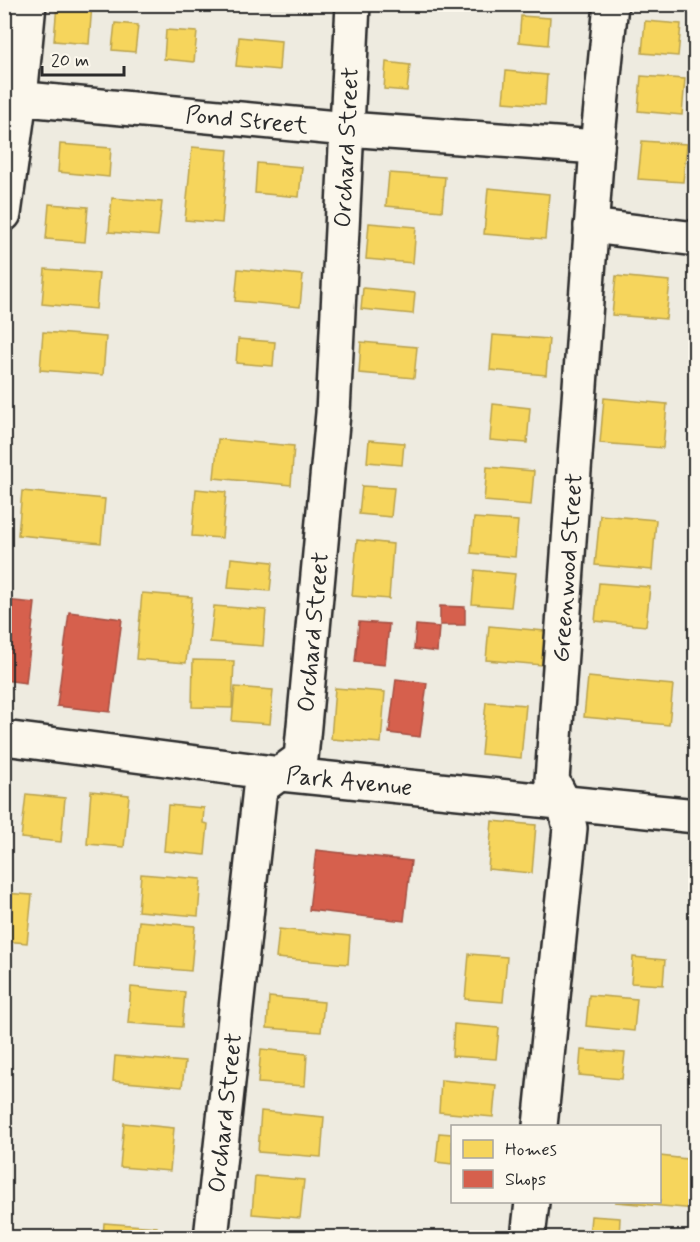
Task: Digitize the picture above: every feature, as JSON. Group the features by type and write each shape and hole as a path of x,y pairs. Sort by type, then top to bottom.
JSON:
{"street":[{"path":"4,214 12,97 29,4"},
{"name":"Orchard Street","path":"211,1238 261,788 301,758 333,413 353,4"},
{"name":"Greenwood Street","path":"540,1125 570,828 564,803 552,780 597,147 611,4"},
{"name":"Pond Street","path":"12,97 347,129 597,147"},
{"path":"591,226 696,239"},
{"name":"Park Avenue","path":"4,738 281,774 696,816"},
{"path":"528,1238 532,1203"}],"building: Homes":[{"path":"57,4 92,4 89,44 54,41"},
{"path":"521,16 550,18 548,45 519,42"},
{"path":"645,21 681,24 678,56 642,53"},
{"path":"115,23 138,25 135,52 112,50"},
{"path":"166,30 197,32 194,62 164,59"},
{"path":"239,37 281,41 279,70 236,66"},
{"path":"386,62 410,65 407,91 384,89"},
{"path":"506,71 547,75 545,105 503,102"},
{"path":"641,76 685,79 682,115 638,111"},
{"path":"642,141 687,144 683,182 638,179"},
{"path":"60,144 111,148 109,177 58,172"},
{"path":"192,147 228,150 222,223 185,220"},
{"path":"257,163 302,167 299,197 255,193"},
{"path":"389,173 445,177 442,211 386,206"},
{"path":"488,188 549,194 545,239 484,234"},
{"path":"112,198 162,202 158,236 109,232"},
{"path":"49,204 88,207 85,242 46,239"},
{"path":"369,223 416,227 413,263 366,259"},
{"path":"45,269 99,273 96,309 42,304"},
{"path":"238,269 303,275 300,307 235,301"},
{"path":"616,276 670,281 666,319 612,315"},
{"path":"363,288 415,293 413,314 361,309"},
{"path":"43,332 106,337 103,375 40,370"},
{"path":"493,335 549,339 546,375 490,370"},
{"path":"238,339 275,342 273,366 236,363"},
{"path":"361,342 417,347 414,378 359,373"},
{"path":"604,398 667,404 663,448 600,443"},
{"path":"493,404 530,408 527,443 490,440"},
{"path":"218,439 294,446 291,485 214,478"},
{"path":"369,440 404,443 402,465 367,462"},
{"path":"487,467 534,471 531,505 484,501"},
{"path":"362,486 394,488 391,517 359,514"},
{"path":"196,489 226,492 222,538 192,536"},
{"path":"22,491 105,499 101,543 18,535"},
{"path":"600,515 656,520 652,570 595,565"},
{"path":"474,518 518,521 515,557 471,553"},
{"path":"357,540 393,544 389,599 352,596"},
{"path":"231,558 273,562 270,591 228,588"},
{"path":"475,570 515,574 511,607 472,604"},
{"path":"599,583 650,587 646,626 595,621"},
{"path":"142,593 192,597 186,663 136,659"},
{"path":"214,606 266,610 263,646 210,642"},
{"path":"489,626 545,631 542,665 486,660"},
{"path":"193,660 234,661 232,708 192,707"},
{"path":"588,677 673,685 669,725 584,717"},
{"path":"235,687 273,690 270,724 232,721"},
{"path":"335,688 385,692 381,743 331,739"},
{"path":"486,702 526,705 521,758 481,754"},
{"path":"4,774 11,774 4,849"},
{"path":"91,791 129,795 124,847 87,844"},
{"path":"26,794 65,798 61,842 21,838"},
{"path":"168,805 204,808 203,823 208,824 205,855 164,851"},
{"path":"492,821 536,825 532,873 488,869"},
{"path":"141,874 201,879 198,916 138,911"},
{"path":"4,893 32,895 27,943 4,941"},
{"path":"139,921 195,926 191,971 135,966"},
{"path":"279,929 350,936 348,964 276,958"},
{"path":"469,954 507,957 503,1002 465,999"},
{"path":"633,957 665,960 663,985 631,983"},
{"path":"4,978 9,978 6,1012 4,1011"},
{"path":"131,987 185,992 182,1027 128,1023"},
{"path":"589,995 637,999 634,1031 586,1026"},
{"path":"269,997 324,1002 321,1032 267,1028"},
{"path":"454,1024 499,1028 496,1059 452,1056"},
{"path":"261,1049 307,1054 305,1086 258,1083"},
{"path":"581,1050 625,1053 622,1079 579,1075"},
{"path":"115,1056 185,1062 182,1087 113,1081"},
{"path":"441,1080 496,1085 493,1117 439,1112"},
{"path":"261,1111 324,1117 321,1157 258,1152"},
{"path":"124,1123 174,1128 170,1171 120,1167"},
{"path":"439,1133 451,1134 451,1164 436,1162"},
{"path":"661,1156 696,1160 696,1209 627,1203 661,1203"},
{"path":"255,1176 304,1180 300,1218 252,1214"},
{"path":"591,1216 620,1218 619,1238 589,1238"},
{"path":"104,1223 157,1227 157,1238 103,1238"}],"building: Shops":[{"path":"4,600 35,603 26,683 4,680"},
{"path":"440,606 465,607 465,625 440,625"},
{"path":"69,612 122,619 110,712 57,706"},
{"path":"359,622 389,624 385,665 355,662"},
{"path":"416,625 439,627 437,652 414,649"},
{"path":"396,679 427,683 420,737 389,733"},
{"path":"316,850 411,861 404,921 309,910"}]}
